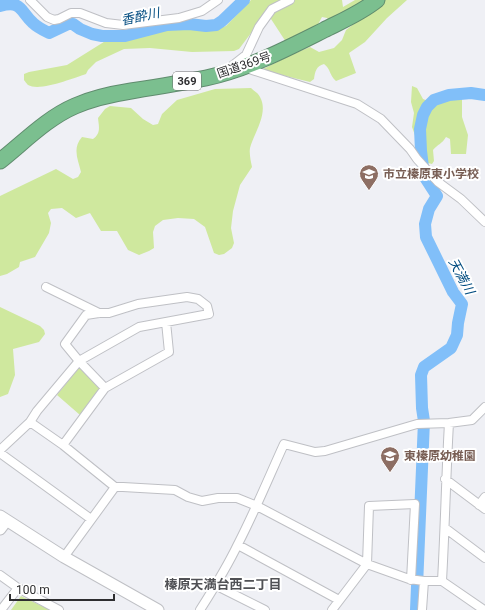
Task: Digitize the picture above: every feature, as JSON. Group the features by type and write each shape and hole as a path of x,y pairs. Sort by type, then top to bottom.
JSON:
{"highway":[{"name":"国道369号","path":"0,161 53,117 76,105 106,95 205,78 243,67 278,53 309,38 357,14 377,0"}],"street":[{"path":"30,0 47,17 54,20 71,13 80,13 106,23 123,25 179,18 202,11 218,0"},
{"path":"222,74 246,55 259,27 272,9 290,0"},
{"path":"243,67 358,104 381,119 410,149 438,182 461,199 485,222"},
{"path":"46,287 99,313"},
{"path":"0,450 30,422 37,411 79,360 139,327 209,314 207,306 198,299 187,297 138,304 109,313 86,315 65,344 79,360 105,388"},
{"path":"63,445 105,388 169,352 166,322"},
{"path":"200,610 238,545 284,444 315,452 325,451 417,424 448,423 472,420 485,407"},
{"path":"30,422 63,445 115,487 175,490 188,497 202,501 218,498 237,498 257,506 367,564 411,580 442,581 484,610"},
{"path":"442,581 448,423"},
{"path":"0,453 91,519"},
{"path":"445,479 482,507 485,497"},
{"path":"64,557 115,487"},
{"path":"332,610 367,564 369,506 415,504 411,580"},
{"path":"2,522 158,610"},
{"path":"445,528 485,558"},
{"path":"238,545 339,600"},
{"path":"0,576 18,588 59,610"},
{"path":"422,610 424,581"},
{"path":"216,585 265,610"},
{"path":"1,610 18,588"}],"green space":[{"path":"251,0 342,0 343,7 355,0 368,0 331,22 327,18 322,17 315,30 286,42 271,19 264,16 239,49 234,51 192,52 150,48 124,49 96,62 86,74 65,81 48,86 33,87 28,85 24,80 24,74 67,65 107,40 170,29 220,28 226,26"},
{"path":"385,0 407,0 387,18 365,42 349,53 356,73 336,81 324,64 318,68 315,72 314,79 310,82 261,70 310,47 319,52 334,48 342,40 346,30"},
{"path":"412,86 417,88 423,99 428,101 462,98 462,117 468,135 466,154 451,154 450,139 446,137 433,150 434,161 432,164 428,163 425,157 425,141 416,138 412,127 414,113 411,102"},
{"path":"251,88 260,97 263,110 260,123 250,148 252,167 240,185 233,211 231,228 234,243 232,248 224,254 219,255 214,253 205,227 194,219 178,218 163,220 155,226 153,232 154,248 139,255 128,250 117,231 101,231 90,213 76,218 62,208 51,209 48,213 51,223 49,233 35,257 20,262 19,267 0,276 0,196 56,169 73,179 78,177 81,172 77,159 77,145 82,137 93,139 96,137 99,130 98,118 105,109 110,106 131,108 143,119 153,125 158,124 162,114 177,100 215,89"},
{"path":"0,307 40,326 44,330 45,334 39,342 13,349 15,375 8,394 0,397"},
{"path":"80,366 100,388 80,415 57,395"},
{"path":"21,596 50,610 11,610"}],"waterway":[{"name":"香酔川","path":"0,6 13,4 17,6 29,19 49,33 68,24 73,24 92,34 102,36 125,36 167,25 216,25 244,0"},
{"name":"天満川","path":"416,610 424,421 421,375 424,367 451,348 457,335 462,304 453,292 426,237 425,224 429,209 437,196 426,179 421,151 420,129 423,115 427,107 434,100 449,95 471,93 485,95"}],"place":[{"name":"市立榛原東小学校","path":"369,191"},
{"name":"東榛原幼稚園","path":"390,473"}],"district":[{"name":"榛原天満台西二丁目","path":"223,584"}]}
